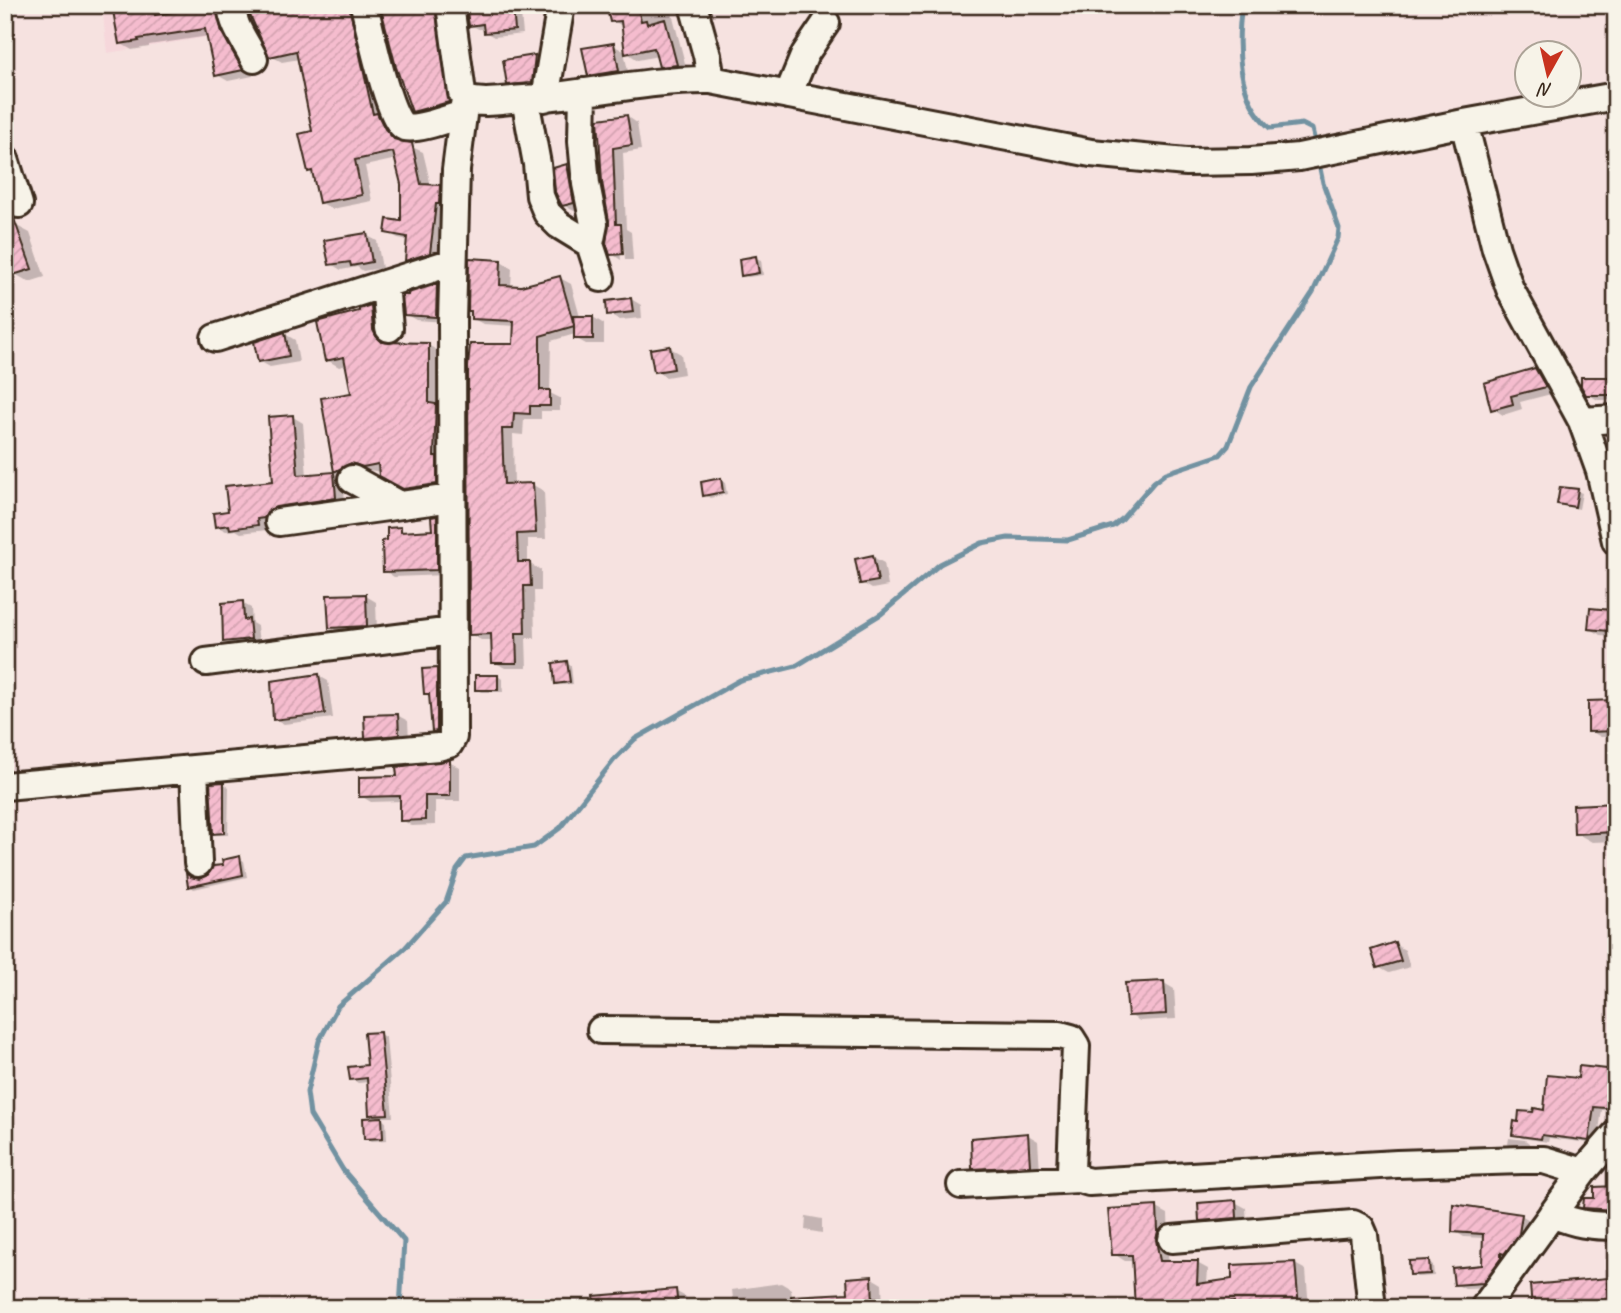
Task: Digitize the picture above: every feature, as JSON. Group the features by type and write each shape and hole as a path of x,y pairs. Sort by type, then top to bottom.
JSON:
{"street":[{"path":"231,5 237,31 254,59"},
{"path":"364,5 388,100 400,124 405,127 416,127 477,102 535,98 673,81 711,80 1091,153 1186,163 1299,157 1464,123 1616,96"},
{"path":"5,786 438,747 449,744 453,737 453,262 456,170 464,106 450,5"},
{"path":"561,5 535,98 540,197 547,213 559,225 590,244"},
{"path":"693,5 711,80"},
{"path":"788,95 805,54 826,23"},
{"path":"583,92 582,141 586,184 594,224 590,244 601,278"},
{"path":"1464,123 1496,249 1510,289 1582,421 1600,471 1616,541"},
{"path":"5,159 19,204"},
{"path":"215,338 453,262"},
{"path":"385,284 390,328"},
{"path":"1582,421 1616,419"},
{"path":"352,479 399,505"},
{"path":"279,523 452,498"},
{"path":"206,662 453,631"},
{"path":"194,769 198,863"},
{"path":"601,1030 1060,1035 1071,1038 1076,1046 1071,1170 1079,1179"},
{"path":"1484,1308 1583,1171 1616,1134"},
{"path":"961,1185 1079,1179 1089,1182 1396,1164 1522,1160 1544,1160 1583,1171"},
{"path":"1552,1214 1574,1224 1616,1226"},
{"path":"1172,1239 1353,1224 1361,1228 1364,1235 1372,1308"}],"shaded area":[{"path":"102,5 204,5 208,37 107,53"}],"building":[{"path":"112,5 153,5 155,15 216,5 222,33 243,70 215,76 205,29 119,44"},
{"path":"298,5 349,5 373,114 377,113 394,139 412,143 421,184 440,185 430,253 405,261 407,237 385,233 387,219 401,221 401,184 393,152 355,160 362,195 319,203 312,171 308,172 299,134 312,131 296,51 269,57 249,13"},
{"path":"380,5 435,5 449,102 412,112 396,67"},
{"path":"466,5 500,5 501,9 513,8 515,30 484,33 483,24 469,26"},
{"path":"606,5 637,5 641,21 646,20 647,24 665,19 677,65 659,67 654,48 625,54 621,21 610,22"},
{"path":"614,43 619,71 588,76 582,48"},
{"path":"535,55 532,83 507,85 503,60"},
{"path":"627,115 632,145 613,148 616,224 621,224 623,254 610,255 606,243 609,221 602,182 598,119"},
{"path":"567,164 574,203 562,206 555,192 553,168"},
{"path":"5,211 14,219 32,269 13,275 5,252"},
{"path":"367,233 372,262 351,266 350,262 329,265 324,240"},
{"path":"756,256 759,273 741,276 739,259"},
{"path":"469,258 501,260 500,285 521,286 560,276 574,325 573,316 593,316 593,339 574,339 574,326 540,336 540,390 550,390 550,406 530,406 530,414 514,413 513,429 502,429 504,484 533,483 536,533 517,534 518,562 530,562 531,586 524,586 525,633 516,633 517,663 492,663 491,634 469,635 470,344 513,344 514,321 471,319 471,311 468,311"},
{"path":"437,284 436,317 404,315 402,295"},
{"path":"631,298 633,312 607,315 606,301"},
{"path":"371,305 373,330 382,342 429,343 429,403 436,404 434,456 437,456 437,484 403,489 379,476 378,464 363,467 351,463 334,472 321,398 351,393 344,357 325,361 317,322 359,311"},
{"path":"285,332 289,356 258,362 254,342"},
{"path":"670,346 674,369 654,372 650,349"},
{"path":"1535,368 1546,387 1511,396 1513,404 1491,410 1484,383"},
{"path":"1581,377 1616,377 1616,395 1586,395 1581,386"},
{"path":"293,415 298,475 334,472 336,498 276,507 269,510 264,518 257,519 258,525 230,529 229,525 215,527 213,513 228,511 225,486 273,481 268,417"},
{"path":"721,478 723,492 703,496 701,482"},
{"path":"1560,487 1578,489 1575,507 1557,504"},
{"path":"437,516 437,570 383,572 382,541 387,540 387,528 401,527 401,532 432,530 431,517"},
{"path":"873,555 878,581 860,584 855,559"},
{"path":"366,594 367,626 329,628 327,595"},
{"path":"243,601 244,620 249,619 251,639 223,642 222,603"},
{"path":"1590,608 1611,610 1609,631 1588,629"},
{"path":"567,661 570,682 555,684 553,663"},
{"path":"437,668 437,731 432,732 429,694 424,694 422,669"},
{"path":"319,674 325,714 273,720 271,681"},
{"path":"475,675 498,675 498,690 475,690"},
{"path":"1616,700 1616,731 1588,732 1588,701"},
{"path":"398,714 399,735 365,738 364,715"},
{"path":"450,760 450,796 425,796 425,820 400,821 400,796 359,797 359,777 397,776 396,767"},
{"path":"224,782 224,833 213,834 210,783"},
{"path":"1616,803 1616,832 1574,834 1573,805"},
{"path":"240,856 243,875 188,887 186,873 199,879 207,876 213,866 223,865 222,860"},
{"path":"1395,942 1401,961 1377,968 1371,950"},
{"path":"1164,981 1166,1014 1128,1016 1125,983"},
{"path":"380,1032 388,1114 369,1115 367,1078 350,1080 348,1067 367,1065 364,1033"},
{"path":"1579,1066 1616,1070 1616,1109 1594,1107 1589,1141 1542,1135 1541,1139 1512,1135 1514,1121 1518,1122 1519,1111 1533,1112 1534,1108 1544,1110 1547,1075 1578,1078"},
{"path":"382,1117 383,1138 364,1139 363,1118"},
{"path":"1028,1133 1030,1166 972,1169 971,1138"},
{"path":"1616,1186 1616,1210 1583,1208 1584,1198 1594,1198 1594,1187"},
{"path":"1236,1200 1237,1218 1199,1221 1198,1203"},
{"path":"1453,1204 1522,1214 1519,1234 1504,1254 1501,1253 1501,1258 1483,1283 1454,1285 1452,1268 1482,1265 1483,1234 1452,1232"},
{"path":"1157,1206 1156,1240 1160,1261 1198,1261 1197,1284 1232,1279 1232,1265 1295,1262 1299,1308 1234,1308 1234,1302 1201,1308 1135,1308 1132,1255 1112,1255 1108,1209"},
{"path":"1429,1260 1430,1274 1410,1275 1409,1261"},
{"path":"872,1276 873,1308 791,1308 791,1296 848,1293 847,1278"},
{"path":"1608,1278 1610,1306 1596,1307 1596,1303 1532,1308 1530,1285"},
{"path":"676,1289 678,1308 595,1308 594,1296"}],"waterway":[{"path":"1242,5 1239,37 1241,71 1251,102 1270,128 1302,124 1312,129 1316,146"},
{"path":"400,1308 404,1241 343,1170 310,1115 307,1092 319,1041 338,1006 405,948 446,902 457,870 466,858 534,847 560,828 614,760 635,739 740,680 796,666 881,614 940,564 982,543 1008,538 1068,540 1113,526 1154,482 1166,473 1220,455 1228,446 1251,387 1313,292 1338,238 1339,228 1323,183 1318,159"}]}
